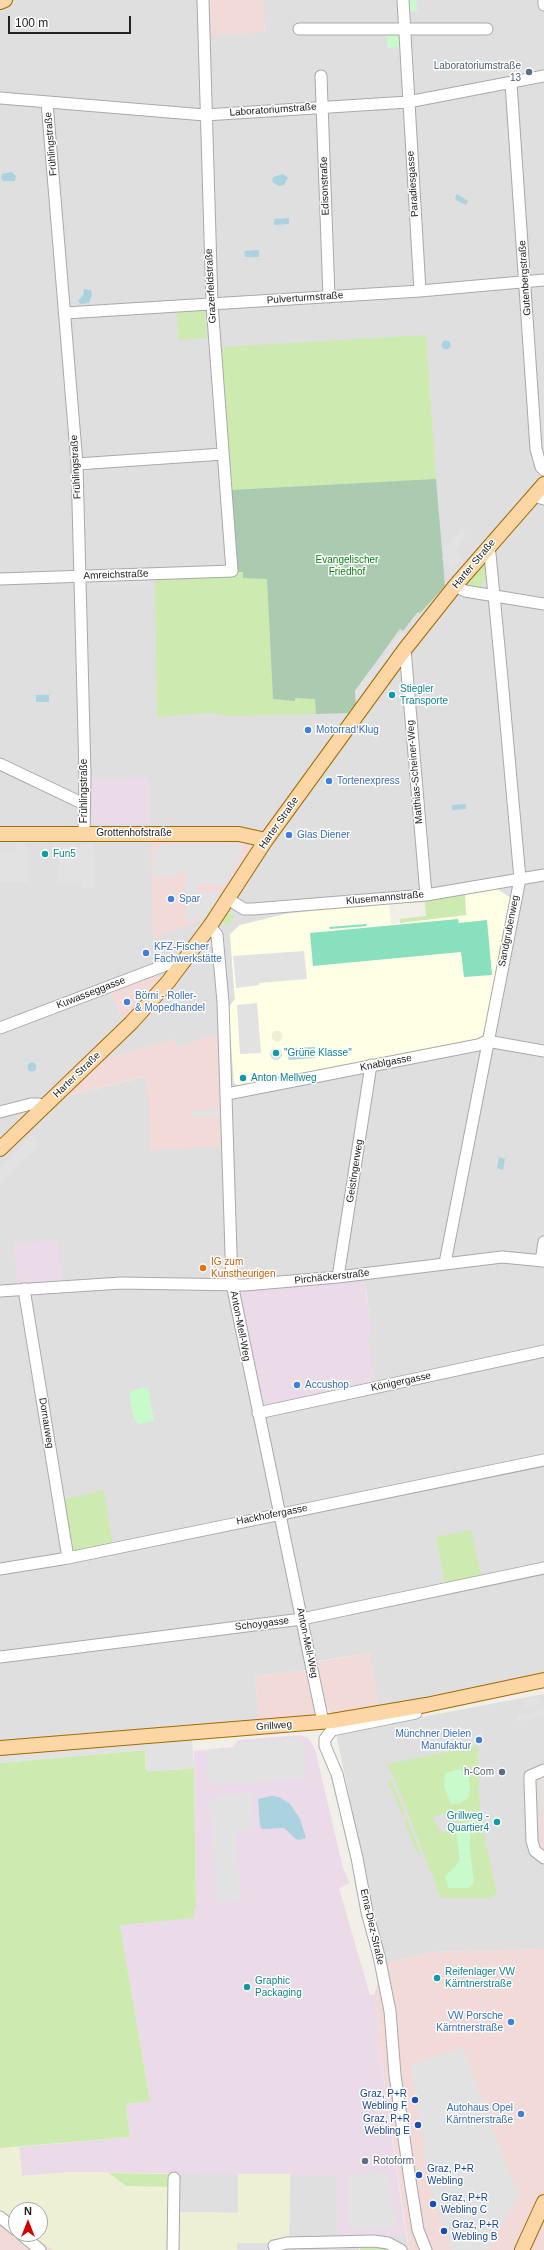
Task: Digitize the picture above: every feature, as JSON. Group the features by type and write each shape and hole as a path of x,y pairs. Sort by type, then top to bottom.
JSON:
{"main road":[{"path":"0,2 5,0"},
{"name":"Harter Straße","path":"0,1149 131,1023 183,962 210,926 266,840 405,649 487,548 539,498 544,484"},
{"name":"Grottenhofstraße","path":"0,834 239,834 266,840"},
{"name":"Grillweg","path":"0,1748 323,1722 379,1714 544,1680"},
{"path":"522,2250 544,2202"}],"street":[{"name":"Grazerfeldstraße","path":"202,0 212,304 232,571"},
{"name":"Paradiesgasse","path":"403,0 420,291"},
{"path":"299,29 487,28"},
{"name":"Edisonstraße","path":"321,76 329,297"},
{"name":"Laboratoriumstraße","path":"0,98 205,115 322,106 408,102 544,76"},
{"name":"Gutenbergstraße","path":"511,83 536,448 540,467 544,470"},
{"name":"Frühlingstraße","path":"48,102 77,464 84,834"},
{"name":"Pulverturmstraße","path":"65,313 420,291 544,280"},
{"path":"77,464 223,454"},
{"name":"Sandgrubenweg","path":"445,1263 487,1041 520,879 490,554 487,548"},
{"name":"Amreichstraße","path":"0,579 232,571"},
{"path":"455,586 465,591 544,604"},
{"name":"Matthias-Scheiner-Weg","path":"405,649 426,894"},
{"path":"0,764 84,804"},
{"name":"Klusemannstraße","path":"228,899 244,909 248,909 426,894 544,875"},
{"name":"Anton-Mell-Weg","path":"210,926 217,935 227,1094 232,1284 323,1722"},
{"name":"Kuwasseggasse","path":"0,1028 171,963 183,962"},
{"name":"Knablgasse","path":"227,1094 478,1045 487,1041 544,1051"},
{"name":"Geistingerweg","path":"338,1276 371,1066"},
{"path":"0,1112 31,1104 39,1104 43,1107"},
{"path":"542,1261 544,1242"},
{"name":"Pirchäckerstraße","path":"0,1291 121,1283 245,1285 502,1257 542,1261"},
{"name":"Dornauweg","path":"24,1289 68,1558"},
{"name":"Königergasse","path":"258,1413 544,1351"},
{"name":"Hackhofergasse","path":"0,1569 68,1558 544,1460"},
{"name":"Schoygasse","path":"0,1657 302,1619 544,1568"},
{"name":"Erna-Diez-Straße","path":"426,2250 418,2230 395,2075 390,2011 337,1774 325,1746 326,1739 332,1730 415,1714 438,1702"},
{"path":"544,1770 530,1776 532,1840 535,1851 544,1858"},
{"path":"173,2250 174,2178"},
{"name":"Erna-Diez-Straße","path":"417,2216 423,2223 434,2250"},
{"path":"0,2217 8,2224"},
{"path":"274,2246 287,2243 374,2241 388,2243 401,2250"},
{"path":"30,2242 40,2250"}],"shaded area":[{"path":"0,0 208,0 265,32 262,0 544,0 544,1673 378,1707 370,1653 306,1663 308,1670 255,1676 259,1720 0,1742","holes":["441,552 445,586 421,611 417,613 403,631 400,629 355,691","178,840 216,841 153,933","497,889 369,1061 228,1008 235,999 230,934 285,914","174,1039 177,1047 151,1150 147,1076 64,1097","365,1279 371,1334 368,1335"]},
{"path":"208,0 262,0 265,32 209,35"},
{"name":"Laboratoriumstraße 13","path":"543,68 544,74 515,78 514,69"},
{"path":"461,530 467,536 456,550 463,558 452,569 442,559 446,554 443,549"},
{"path":"150,577 150,585 86,585 87,579"},
{"path":"410,632 379,672 375,669 398,635"},
{"path":"370,670 374,679 356,704 355,691"},
{"path":"149,778 150,824 93,824 91,779"},
{"path":"151,838 239,841 249,845 251,853 209,917 153,939"},
{"path":"16,842 27,843 29,882 0,882 0,851 16,851"},
{"path":"79,844 94,844 95,888 81,888 81,881 58,881 59,845 79,846"},
{"path":"160,844 241,844 241,858 239,858 239,864 233,865 233,878 227,878 227,885 197,885 197,891 220,892 220,897 208,916 186,921 186,872 177,872 177,876 154,876 154,850 160,850"},
{"path":"497,889 511,898 484,1034 477,1041 240,1087 234,1083 228,1008 235,999 230,934 240,925 285,914 389,903 391,924 466,915 465,894"},
{"path":"304,951 307,979 259,983 259,985 236,988 233,956"},
{"name":"Börni - Roller- & Mopedhandel","path":"152,973 162,979 125,1018 118,1012 109,989"},
{"path":"257,1003 261,1053 240,1054 237,1005"},
{"path":"277,1030 281,1032 283,1036 281,1040 277,1042 273,1040 271,1036 273,1032"},
{"path":"218,1034 224,1147 151,1150 146,1076 63,1097 102,1060 174,1039 177,1047"},
{"name":"\"Grüne Klasse\"","path":"274,1048 278,1048 282,1054 278,1060 274,1060 270,1056 270,1052"},
{"path":"221,1109 221,1116 192,1117 192,1110"},
{"path":"32,1135 40,1146 22,1161 0,1186 0,1168"},
{"path":"59,1240 62,1280 17,1284 14,1243"},
{"path":"362,1278 364,1279 372,1335 368,1336 375,1383 266,1406 261,1404 240,1293"},
{"path":"370,1653 378,1707 332,1714 326,1708 317,1662"},
{"path":"308,1670 316,1710 315,1714 312,1716 259,1720 255,1676"},
{"path":"544,1694 544,1949 433,1952 384,1964 336,1733"},
{"path":"539,1697 541,1703 524,1707 523,1701"},
{"path":"543,1710 544,1716 518,1722 517,1716"},
{"name":"Graphic Packaging","path":"300,1735 308,1738 315,1749 343,1868 350,1883 339,1888 370,1995 374,1995 380,2031 377,2032 406,2235 338,2238 337,2176 73,2172 22,2176 19,2147 130,2137 126,2104 150,2101 120,1925 196,1908 194,1751 233,1747 238,1740"},
{"path":"192,1738 194,1768 147,1772 145,1750 0,1763 0,1755"},
{"path":"299,1738 304,1744 307,1778 214,1785 213,1783 209,1783 206,1751 234,1749 237,1743"},
{"path":"544,1767 544,1858 541,1855 538,1769"},
{"path":"540,1776 544,1776 544,1818 542,1818"},
{"path":"252,1793 254,1829 235,1831 241,1901 218,1903 209,1800 215,1800 215,1798 221,1796"},
{"path":"544,1949 544,2250 409,2250 377,2032 380,2031 374,1995 384,1964 433,1952"},
{"path":"463,2048 512,2181 520,2194 488,2250 452,2250 430,2186 413,2077 412,2064"},
{"path":"19,2147 22,2176 73,2172 109,2173 126,2186 167,2187 167,2250 53,2250 42,2242 48,2242 48,2202 8,2202 8,2216 0,2210 0,2148"},
{"path":"180,2173 238,2174 238,2213 178,2212"},
{"path":"388,2173 397,2228 349,2229 347,2175"},
{"path":"238,2174 290,2174 289,2239 270,2239 270,2243 237,2243 237,2250 178,2250 178,2212 238,2213"},
{"path":"290,2174 337,2176 338,2238 406,2235 409,2250 393,2250 360,2244 359,2250 237,2250 237,2243 269,2243 270,2239 289,2239"},
{"path":"0,2210 8,2216 8,2242 42,2242 53,2250 0,2250"}],"green space":[{"path":"405,0 416,0 417,11 405,12"},
{"path":"399,34 400,47 388,48 387,35"},
{"path":"202,309 205,312 207,338 178,340 177,311"},
{"path":"426,335 436,479 231,490 219,347"},
{"name":"Evangelischer Friedhof","path":"436,479 445,586 421,612 417,613 403,631 400,629 355,691 356,704 348,713 316,714 315,699 295,698 295,701 273,699 267,579 243,578 243,572 235,572 231,490"},
{"path":"485,561 489,573 479,591 465,585"},
{"path":"243,572 244,578 267,578 273,698 295,701 295,698 316,699 316,714 229,716 210,713 157,717 155,577"},
{"path":"465,894 466,915 400,923 400,919 426,916 425,902 406,903 405,901"},
{"path":"229,913 235,916 226,927 223,920"},
{"path":"458,919 459,923 487,920 492,975 464,977 461,952 313,966 310,933"},
{"path":"366,924 367,926 330,929 329,927"},
{"path":"148,1387 154,1421 139,1424 134,1420 129,1395 133,1390"},
{"path":"104,1490 113,1547 72,1551 62,1500"},
{"path":"471,1530 482,1578 445,1585 436,1537"},
{"path":"478,1746 480,1817 497,1892 491,1898 441,1898 394,1777 387,1764","holes":["442,1814 456,1821 444,1834 432,1818"]},
{"path":"145,1750 146,1769 172,1770 194,1768 196,1908 194,1909 194,1918 120,1925 150,2101 126,2104 130,2137 0,2148 0,1763"},
{"path":"460,1769 468,1776 470,1786 469,1797 459,1804 451,1804 444,1787 445,1773"},
{"path":"391,1779 405,1814 402,1816 388,1780"},
{"path":"407,1818 420,1851 417,1853 404,1819"},
{"path":"470,1822 470,1848 474,1883 468,1888 448,1888 445,1876 460,1861 455,1824"},
{"path":"109,2173 168,2174 167,2187 126,2186"},
{"path":"375,2243 393,2250 360,2250 359,2244"}],"water":[{"path":"12,172 16,176 15,181 3,181 1,178 2,174"},
{"path":"283,174 288,178 284,185 279,186 272,182 273,177"},
{"path":"457,194 468,201 466,205 456,200 455,198"},
{"path":"289,218 289,224 274,225 274,219"},
{"path":"259,250 259,257 245,257 244,251"},
{"path":"84,289 91,290 92,295 89,303 80,304 78,301 83,295"},
{"path":"444,341 448,341 450,345 448,349 444,349 442,347 442,343"},
{"path":"36,695 49,695 49,702 36,702"},
{"path":"466,804 466,809 452,810 452,805"},
{"path":"315,1047 315,1058 289,1060 288,1057 292,1048"},
{"path":"32,1062 37,1067 32,1072 27,1067"},
{"path":"499,1157 505,1159 503,1170 497,1168"},
{"path":"272,1796 279,1797 290,1804 300,1819 306,1838 299,1840 296,1839 284,1828 262,1829 260,1826 258,1799"}],"place":[{"name":"Laboratoriumstraße 13","path":"529,72"},
{"name":"Stiegler Transporte","path":"392,695"},
{"name":"Motorrad Klug","path":"308,730"},
{"name":"Tortenexpress","path":"329,781"},
{"name":"Glas Diener","path":"289,835"},
{"name":"Fun5","path":"45,854"},
{"name":"Spar","path":"171,899"},
{"name":"KFZ-Fischer Fachwerkstätte","path":"146,953"},
{"name":"Börni - Roller- & Mopedhandel","path":"127,1002"},
{"name":"\"Grüne Klasse\"","path":"276,1053"},
{"name":"Anton Mellweg","path":"243,1078"},
{"name":"IG zum Kunstheurigen","path":"203,1268"},
{"name":"Accushop","path":"297,1385"},
{"name":"Münchner Dielen Manufaktur","path":"479,1740"},
{"name":"h-Com","path":"502,1772"},
{"name":"Grillweg - Quartier4","path":"497,1822"},
{"name":"Reifenlager VW Kärntnerstraße","path":"437,1978"},
{"name":"Graphic Packaging","path":"247,1987"},
{"name":"VW Porsche Kärntnerstraße","path":"511,2022"},
{"name":"Graz, P+R Webling F","path":"415,2100"},
{"name":"Autohaus Opel Kärntnerstraße","path":"521,2114"},
{"name":"Graz, P+R Webling E","path":"418,2125"},
{"name":"Rotoform","path":"365,2161"},
{"name":"Graz, P+R Webling","path":"419,2175"},
{"name":"Graz, P+R Webling C","path":"433,2204"},
{"name":"Graz, P+R Webling B","path":"444,2231"}]}
